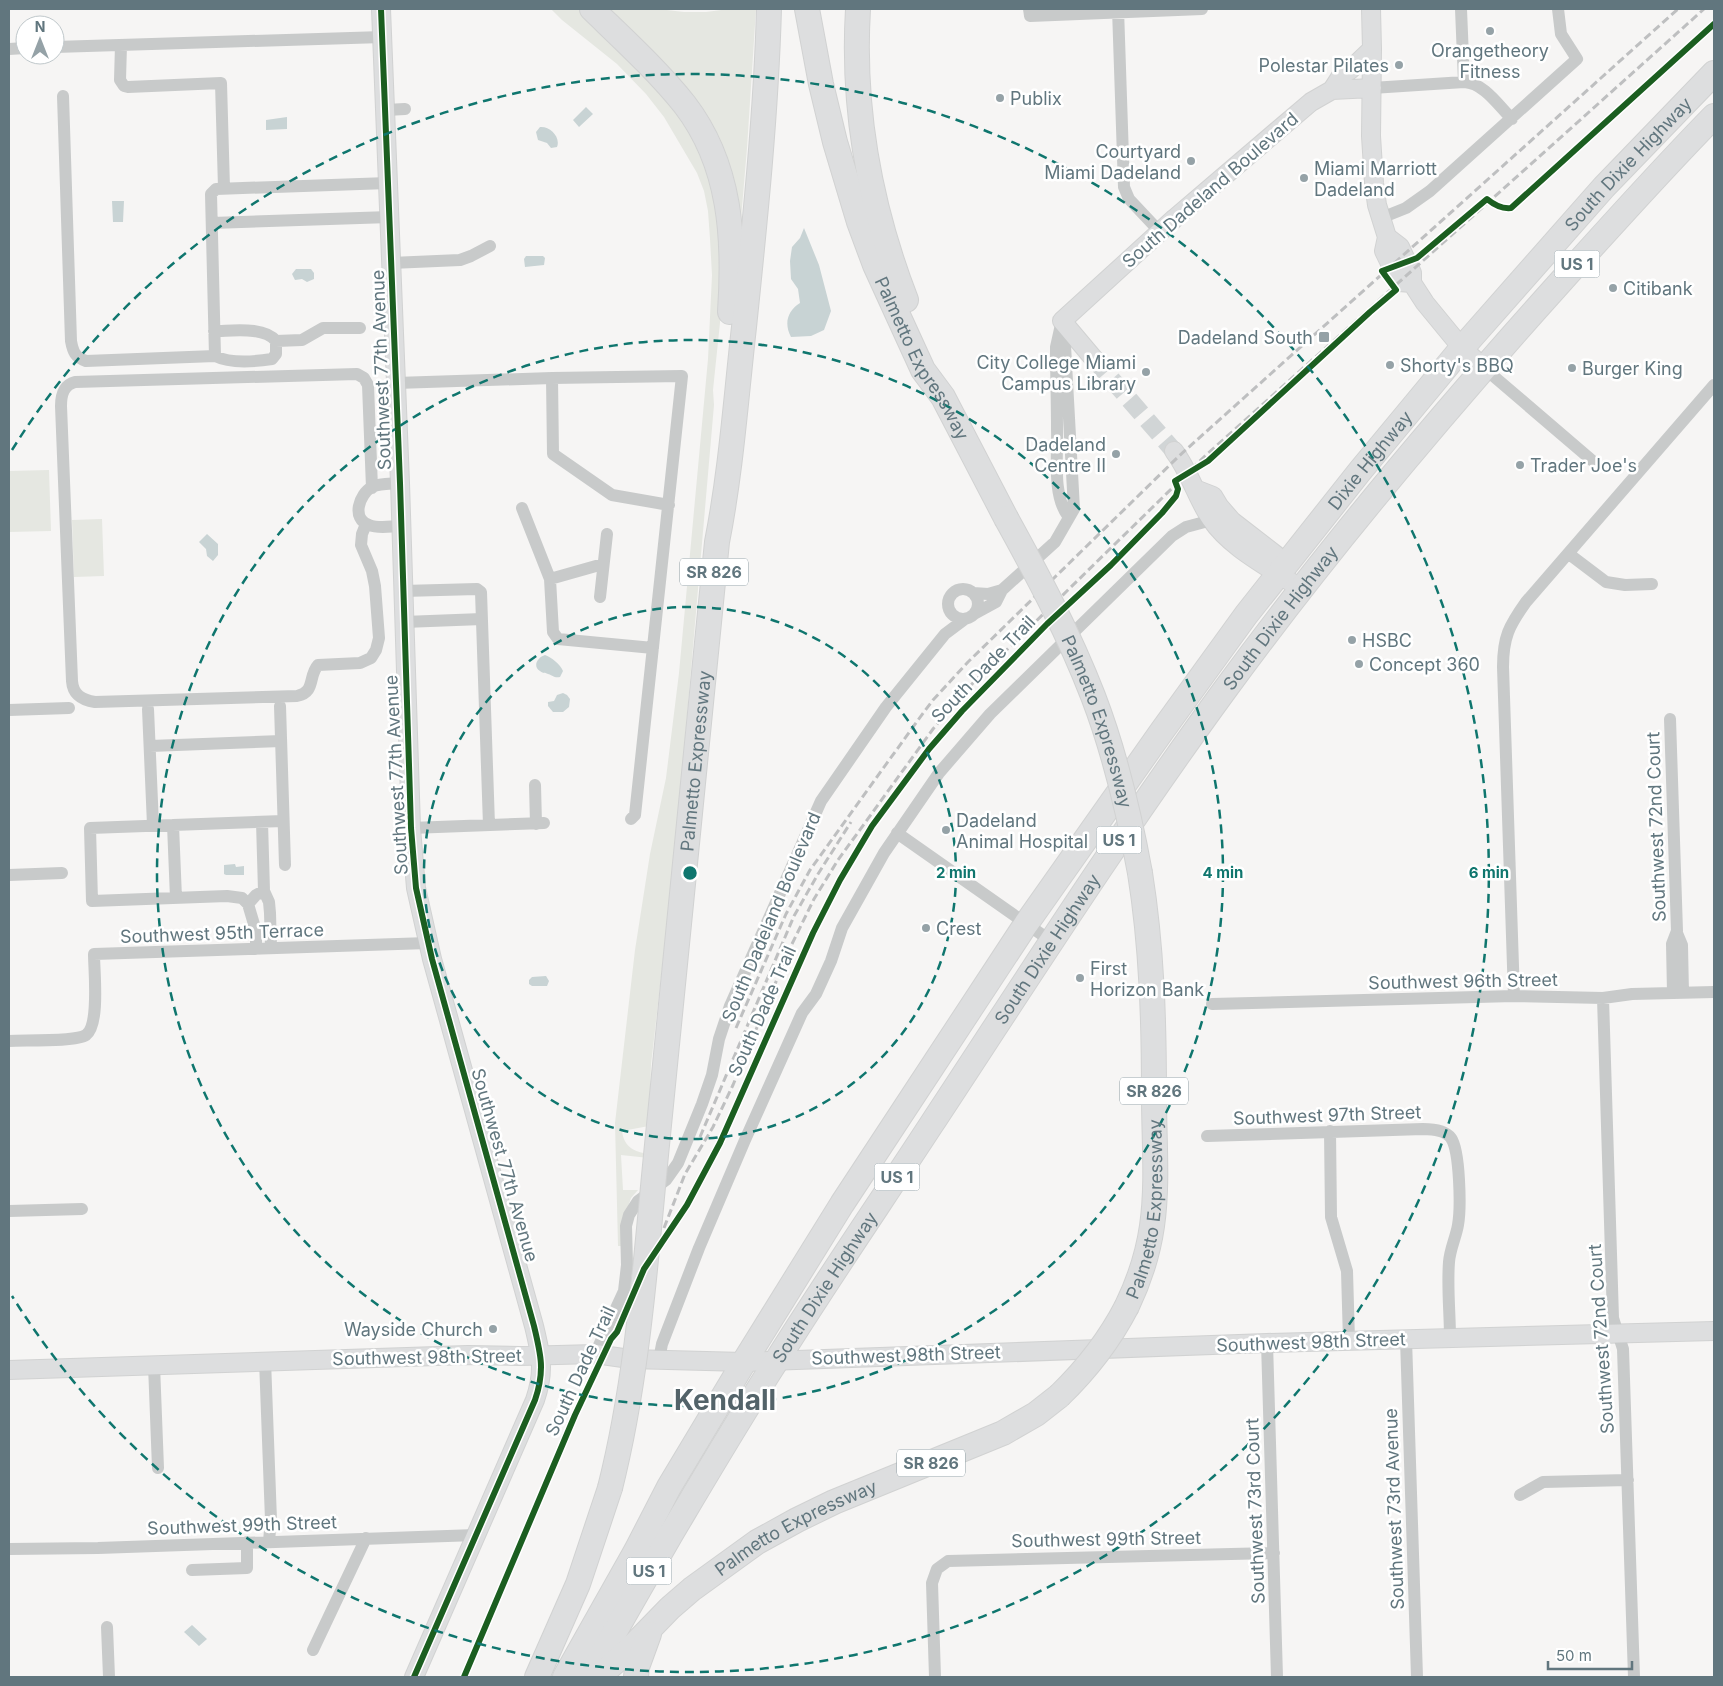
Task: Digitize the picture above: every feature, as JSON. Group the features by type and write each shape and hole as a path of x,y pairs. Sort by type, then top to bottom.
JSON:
{"highway":[{"path":"592,9 667,84 685,105 707,142 724,188 731,231 732,270 715,509 717,542"},
{"name":"Palmetto Expressway","path":"536,1677 578,1584 610,1488 627,1411 658,1135 717,542 724,509 730,458 757,195 766,83 768,9"},
{"name":"Palmetto Expressway","path":"598,1677 634,1645 670,1608 709,1576 774,1532 834,1502 1003,1433 1036,1414 1059,1396 1098,1355 1115,1329 1140,1275 1149,1243 1154,1191 1154,1019 1147,920 1130,818 1094,698 1077,657 1044,588 943,397 923,370 910,345 875,265 859,222 828,113 806,9"},
{"path":"858,9 856,47 858,93 864,143 873,192 896,274 933,365 943,397"},
{"name":"South Dixie Highway","path":"1462,348 1604,187 1714,73"},
{"name":"South Dixie Highway","path":"590,1677 647,1575 777,1360 1051,941 1156,785 1226,687 1302,589 1484,368 1611,225 1706,131 1714,116"},
{"name":"Dixie Highway","path":"1279,573 1360,471 1462,348"},
{"name":"South Dixie Highway","path":"565,1677 636,1551 669,1487 744,1362 901,1112 1026,924 1162,731 1246,615 1279,573"},
{"path":"1156,785 1154,764 1162,731"},
{"path":"901,1112 926,1131"},
{"path":"636,1677 640,1659 652,1626"}],"street":[{"name":"Southwest 77th Avenue","path":"381,9 400,483 411,828 415,879 428,943 541,1356 541,1381 535,1400 414,1677"},
{"path":"1030,12 1202,9"},
{"path":"1371,9 1372,167 1376,198 1387,237 1400,247 1412,273 1412,284 1430,310 1462,348 1595,463"},
{"path":"1461,9 1464,82"},
{"path":"1381,218 1406,208 1420,199 1512,119 1577,59 1561,34 1558,9"},
{"path":"1118,11 1124,186 1129,199 1160,232"},
{"path":"65,47 383,37"},
{"path":"120,45 120,80 124,86 221,84 224,188"},
{"path":"1332,90 1341,76 1372,49"},
{"path":"1372,88 1464,82 1480,86 1512,119"},
{"name":"South Dadeland Boulevard","path":"595,1354 624,1291 627,1279 626,1235 629,1215 638,1201 666,1180 678,1163 712,1075 719,1040 730,1006 821,802 886,707 945,634 969,616 996,602 1002,590 1055,542 1068,516 1074,509 1062,321 1160,232 1311,102 1332,90 1372,88"},
{"path":"63,96 71,341 72,350 75,355 86,361 215,356 224,361 255,361 272,359 276,354 276,341 273,337 262,332 214,331"},
{"path":"386,110 405,109"},
{"path":"215,356 211,194 216,189 388,183"},
{"path":"212,223 390,217"},
{"path":"391,263 460,260 490,246"},
{"path":"1062,321 1094,359"},
{"path":"1062,321 1056,347 1057,450 1060,499 1063,509 1068,516"},
{"path":"276,341 302,340 323,328 360,328"},
{"path":"366,524 362,534 361,545 374,578 379,638 376,650 368,661 356,664 318,665 314,671 308,691 297,696 95,702 84,700 74,692 68,602 61,406 63,392 69,384 75,382 358,374 368,384 372,488"},
{"path":"396,383 682,376 635,814 631,819"},
{"path":"552,378 553,454 612,495 669,505"},
{"path":"1514,996 1503,667 1506,634 1517,614 1714,385"},
{"path":"1057,450 1070,450"},
{"path":"1174,452 1187,470 1195,490 1212,520 1228,537 1267,568 1279,573 1302,589"},
{"path":"400,483 380,484 372,488 364,495 358,507 360,517 366,524 377,527 401,526"},
{"path":"1195,490 1213,496 1232,521 1276,555 1279,573"},
{"path":"522,508 550,579 554,632 558,639 653,648"},
{"path":"659,1360 662,1344 700,1248 745,1140 802,1013 816,994 836,948 842,928 865,885 897,833 939,773 996,707 1172,536 1186,527 1212,520"},
{"path":"600,597 607,534"},
{"path":"1569,554 1606,582 1625,585 1652,584"},
{"path":"550,579 603,564"},
{"path":"945,634 948,620 948,599 955,591 964,589 973,593 988,594 1002,590"},
{"path":"403,591 480,590 490,825"},
{"path":"948,609 955,617 969,616 976,610 977,601 973,593"},
{"path":"404,622 482,619"},
{"path":"280,706 285,865"},
{"path":"9,710 69,708"},
{"path":"148,709 154,825"},
{"name":"Southwest 72nd Court","path":"1670,719 1676,934 1672,944 1678,993"},
{"path":"150,746 281,741"},
{"path":"411,828 540,824 535,785"},
{"path":"256,949 256,931 248,904 242,898 235,896 92,901 90,828 284,821"},
{"path":"262,822 264,891 270,908 271,948"},
{"path":"173,825 176,898"},
{"path":"897,833 1051,941"},
{"path":"9,875 62,873"},
{"path":"248,904 256,895 264,891"},
{"name":"Southwest 95th Terrace","path":"9,1041 73,1039 83,1036 90,1031 94,1012 94,954 428,943"},
{"name":"Southwest 96th Street","path":"1212,1004 1514,996 1602,998 1632,994 1714,992"},
{"name":"Southwest 72nd Court","path":"1602,998 1613,1318 1623,1349 1634,1677"},
{"name":"Southwest 97th Street","path":"1207,1136 1423,1128 1439,1131 1451,1138 1457,1153 1459,1212 1458,1228 1449,1259 1450,1338"},
{"path":"1330,1132 1331,1217 1346,1263 1349,1341"},
{"path":"9,1211 82,1209"},
{"name":"Southwest 98th Street","path":"9,1370 265,1360 468,1355 541,1356 595,1354 630,1359 744,1362 1267,1343 1714,1330"},
{"name":"Southwest 73rd Avenue","path":"1406,1340 1417,1677"},
{"name":"Southwest 73rd Court","path":"1267,1343 1278,1677"},
{"path":"265,1360 271,1520 269,1541"},
{"path":"154,1365 158,1468"},
{"path":"1520,1495 1543,1482 1628,1480"},
{"name":"Southwest 99th Street","path":"9,1549 98,1548 476,1534"},
{"path":"313,1650 366,1538"},
{"path":"192,1570 247,1568 246,1542"},
{"name":"Southwest 99th Street","path":"935,1677 932,1586 934,1574 940,1566 948,1561 1274,1553"},
{"path":"107,1627 108,1677"}],"shaded area":[{"path":"551,9 580,9 666,96 699,145 720,214 721,313 713,390 714,405 675,854 651,1065 649,1126 622,1131 627,1145 634,1150 649,1154 649,1158 621,1155 623,1190 638,1190 631,1198 628,1207 622,1246 618,1246 615,1123 635,950 650,854 666,778 679,673 708,359 712,275 710,239 704,191 697,173 664,117 646,94 617,64"},
{"path":"603,9 658,9 706,12 729,9 756,9 740,231 734,190"},
{"path":"586,107 593,114 579,127 573,120"},
{"path":"287,117 287,129 266,130 266,120"},
{"path":"540,127 547,128 554,133 558,143 557,147 551,148 547,143 538,140 536,132"},
{"path":"112,201 124,201 123,222 113,222"},
{"path":"804,228 819,265 831,311 824,330 811,336 791,337 787,323 788,318 792,310 800,303 798,289 791,279 790,261 792,247 800,238"},
{"path":"526,256 543,256 545,258 544,265 525,267 524,259"},
{"path":"296,269 311,269 314,273 314,279 307,282 302,279 295,280 292,274"},
{"path":"49,470 51,531 9,532 9,471"},
{"path":"102,519 104,576 74,577 72,520"},
{"path":"207,534 218,544 218,555 213,561 207,556 206,549 199,542"},
{"path":"545,655 556,662 562,669 560,677 542,672 536,667 540,658"},
{"path":"563,693 570,699 569,707 563,712 553,712 548,706 548,702 554,701 557,695"},
{"path":"235,864 236,867 244,866 244,875 224,874 224,865"},
{"path":"546,976 549,981 547,986 532,986 529,984 529,980 532,977"},
{"path":"192,1625 207,1639 199,1646 184,1632"}],"tunnel":[{"path":"1094,359 1174,451"}],"railway":[{"path":"736,1028 786,914 810,870 933,700 968,662 1179,456 1678,9"},
{"path":"664,1228 685,1174 713,1127 733,1085 790,948 814,899 838,860 933,729 962,694 1205,456 1704,9"},
{"path":"700,1137 794,916 851,822"}],"cycle path":[{"path":"381,9 400,483 411,828 416,888 432,959 534,1326 541,1363 540,1380 535,1400 414,1677"},
{"name":"South Dade Trail","path":"464,1677 575,1415 611,1339 617,1332 644,1269 687,1205 720,1143 813,933 840,880 872,826 929,749 962,711 1047,624 1111,565 1162,513 1176,496 1178,489 1175,481 1208,461 1396,290 1382,271 1417,258 1487,199 1498,206 1511,208 1714,24"}],"place":[{"name":"Orangetheory Fitness","path":"1490,31"},
{"name":"Polestar Pilates","path":"1399,65"},
{"name":"Publix","path":"1000,98"},
{"name":"Courtyard Miami Dadeland","path":"1191,161"},
{"name":"Miami Marriott Dadeland","path":"1304,178"},
{"name":"Citibank","path":"1613,288"},
{"name":"Dadeland South","path":"1324,337"},
{"name":"Shorty's BBQ","path":"1390,365"},
{"name":"Burger King","path":"1572,368"},
{"name":"City College Miami Campus Library","path":"1146,372"},
{"name":"Dadeland Centre II","path":"1116,454"},
{"name":"Trader Joe's","path":"1520,465"},
{"name":"HSBC","path":"1352,640"},
{"name":"Concept 360","path":"1359,664"},
{"name":"Dadeland Animal Hospital","path":"946,830"},
{"name":"Crest","path":"926,928"},
{"name":"First Horizon Bank","path":"1080,978"},
{"name":"Wayside Church","path":"493,1329"}],"district":[{"name":"Kendall","path":"725,1400"}]}
